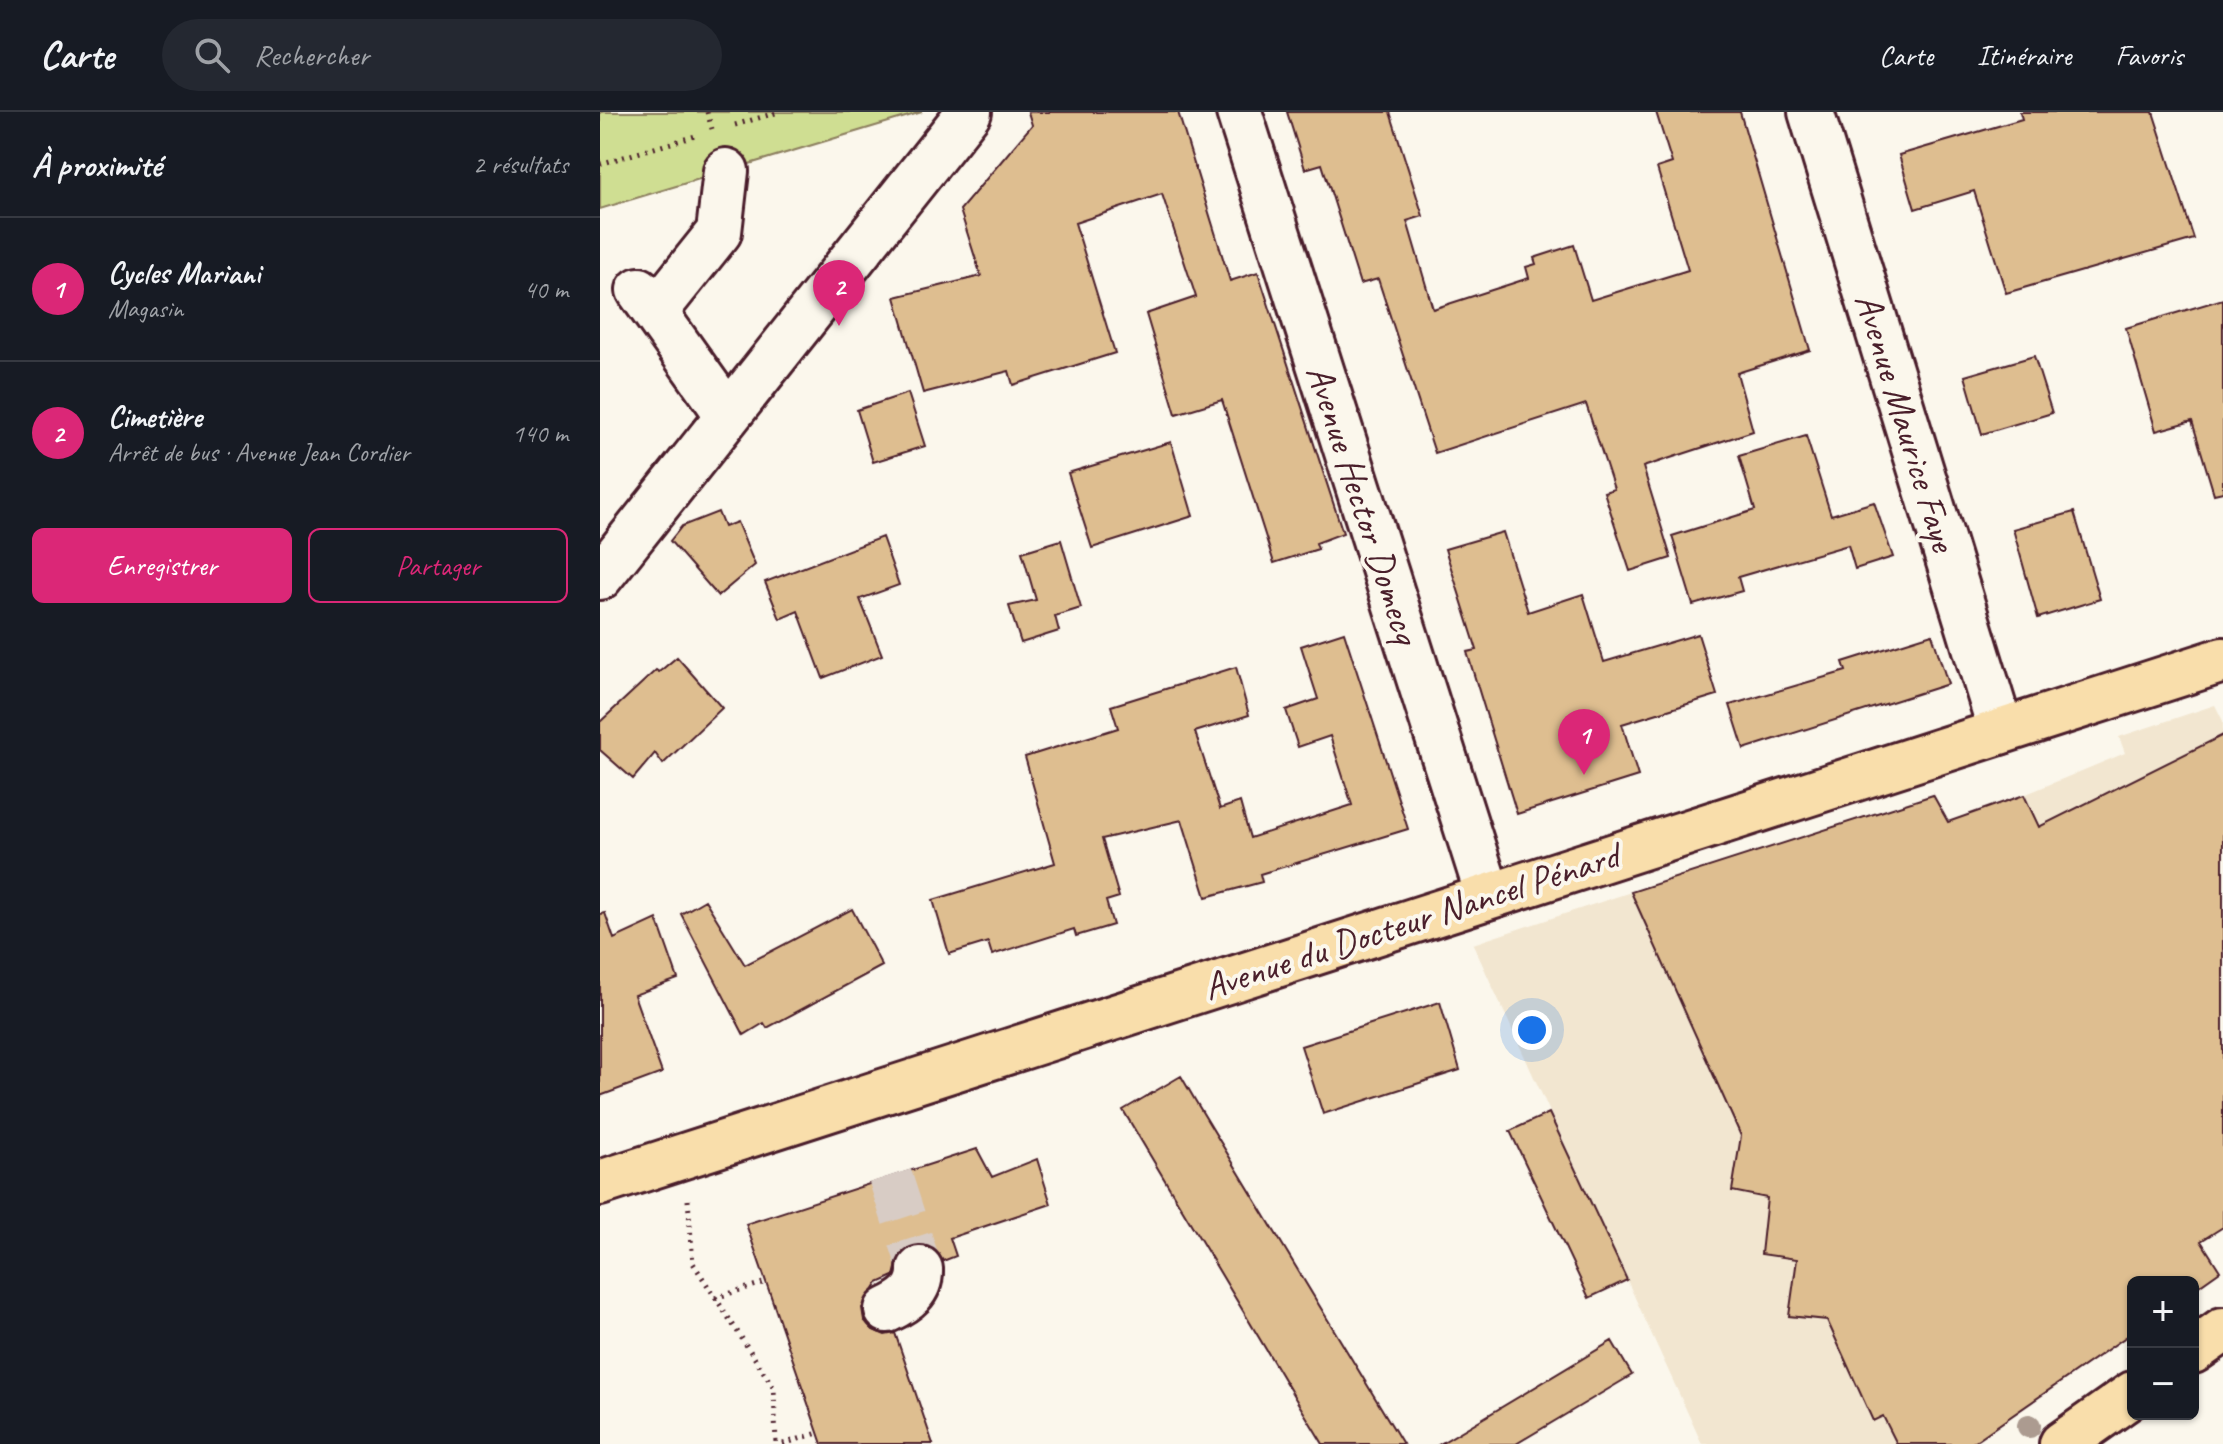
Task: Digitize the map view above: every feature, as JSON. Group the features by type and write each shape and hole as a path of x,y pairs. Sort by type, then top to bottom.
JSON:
{"main road":[{"name":"Avenue du Docteur Nancel Pénard","path":"600,1183 2223,660"},
{"path":"2197,1348 2223,1330"},
{"path":"2062,1444 2127,1398"}],"street":[{"path":"600,577 969,112"},
{"name":"Avenue Hector Domecq","path":"1239,112 1488,895"},
{"name":"Avenue Maurice Faye","path":"1811,112 2001,731"},
{"path":"726,171 719,232 647,300 728,415"},
{"path":"887,1310 912,1295 920,1282 920,1269"}],"path":[{"path":"600,164 779,112"},
{"path":"684,1155 693,1263 774,1388 776,1444"},
{"path":"715,1298 766,1282"},
{"path":"783,1444 818,1433"}],"shaded area":[{"path":"2215,705 2223,721 2223,1226 2201,1241 2220,1271 2199,1286 2199,1276 2127,1276 2127,1288 1971,1444 1702,1444 1473,944 1631,892 1948,822 2024,795 2125,753 2119,737"}],"green space":[{"path":"600,112 922,112 600,209"}],"building":[{"path":"1028,112 1178,112 1230,281 1258,272 1343,533 1316,543 1318,549 1274,563 1222,400 1176,414 1146,314 1196,297 1162,194 1075,223 1115,353 1013,385 1009,371 923,393 895,297 981,276 960,210 1032,125"},
{"path":"1287,112 1390,112 1423,216 1407,221 1433,309 1529,278 1526,267 1536,264 1534,258 1574,245 1591,300 1688,270 1657,168 1672,163 1656,112 1740,112 1810,350 1737,373 1753,431 1643,467 1671,558 1630,571 1604,492 1614,489 1586,404 1435,453 1378,279 1360,284 1322,164 1305,169"},
{"path":"2020,112 2153,112 2194,239 2006,293 1974,191 1915,209 1899,155 2022,119"},
{"path":"2223,299 2223,492 2214,494 2192,421 2156,431 2126,328"},
{"path":"2034,356 2052,413 1982,434 1965,376"},
{"path":"908,393 925,446 873,462 857,410"},
{"path":"1806,436 1831,515 1874,502 1893,557 1855,569 1848,545 1738,577 1742,591 1693,605 1672,536 1755,510 1739,456"},
{"path":"1171,442 1193,516 1092,548 1068,473"},
{"path":"718,512 724,527 737,522 755,565 718,596 670,541 682,526"},
{"path":"2074,512 2100,599 2038,618 2013,529"},
{"path":"1503,532 1528,612 1583,594 1604,662 1698,634 1717,695 1622,724 1638,776 1517,814 1467,652 1477,650 1445,549"},
{"path":"882,537 899,585 860,599 882,655 823,678 798,611 780,619 765,582"},
{"path":"1061,540 1081,608 1055,616 1059,631 1021,643 1009,606 1036,600 1022,552"},
{"path":"1344,632 1408,829 1260,874 1262,882 1206,897 1182,820 1102,839 1119,897 1106,901 1113,925 1076,936 1074,929 992,955 988,942 949,954 933,900 1055,863 1025,757 1118,728 1111,706 1236,667 1249,715 1195,732 1220,809 1240,802 1250,838 1352,805 1330,736 1298,747 1286,710 1318,699 1301,646"},
{"path":"1932,634 1948,684 1744,749 1730,705 1846,671 1843,662"},
{"path":"677,657 722,708 663,764 655,753 633,779 600,750 600,722 656,670 659,672"},
{"path":"2223,735 2223,1227 2201,1241 2220,1271 2199,1286 2199,1276 2127,1276 2127,1336 1971,1444 1897,1444 1883,1416 1873,1421 1827,1320 1789,1316 1797,1259 1761,1254 1767,1198 1732,1191 1741,1136 1631,892 1933,795 1948,822 2024,795 2039,827"},
{"path":"705,900 745,965 852,909 882,966 767,1028 764,1023 744,1035 681,914"},
{"path":"605,913 614,939 657,919 678,979 634,995 662,1073 600,1096 600,914"},
{"path":"1440,1002 1460,1070 1323,1114 1301,1046"},
{"path":"1181,1076 1403,1444 1323,1444 1295,1398 1123,1110"},
{"path":"1549,1113 1627,1280 1589,1298 1510,1131"},
{"path":"977,1149 992,1177 1037,1159 1051,1204 950,1238 956,1256 943,1261 933,1248 920,1244 908,1247 899,1256 894,1276 878,1283 862,1308 864,1320 873,1330 885,1335 895,1333 933,1444 822,1444 746,1224"},
{"path":"1612,1341 1632,1375 1516,1444 1440,1444"}],"tunnel":[{"path":"890,1176 920,1269"}],"place":[{"name":"Cimetière","path":"839,326"},
{"name":"Cycles Mariani","path":"1584,775"}]}
